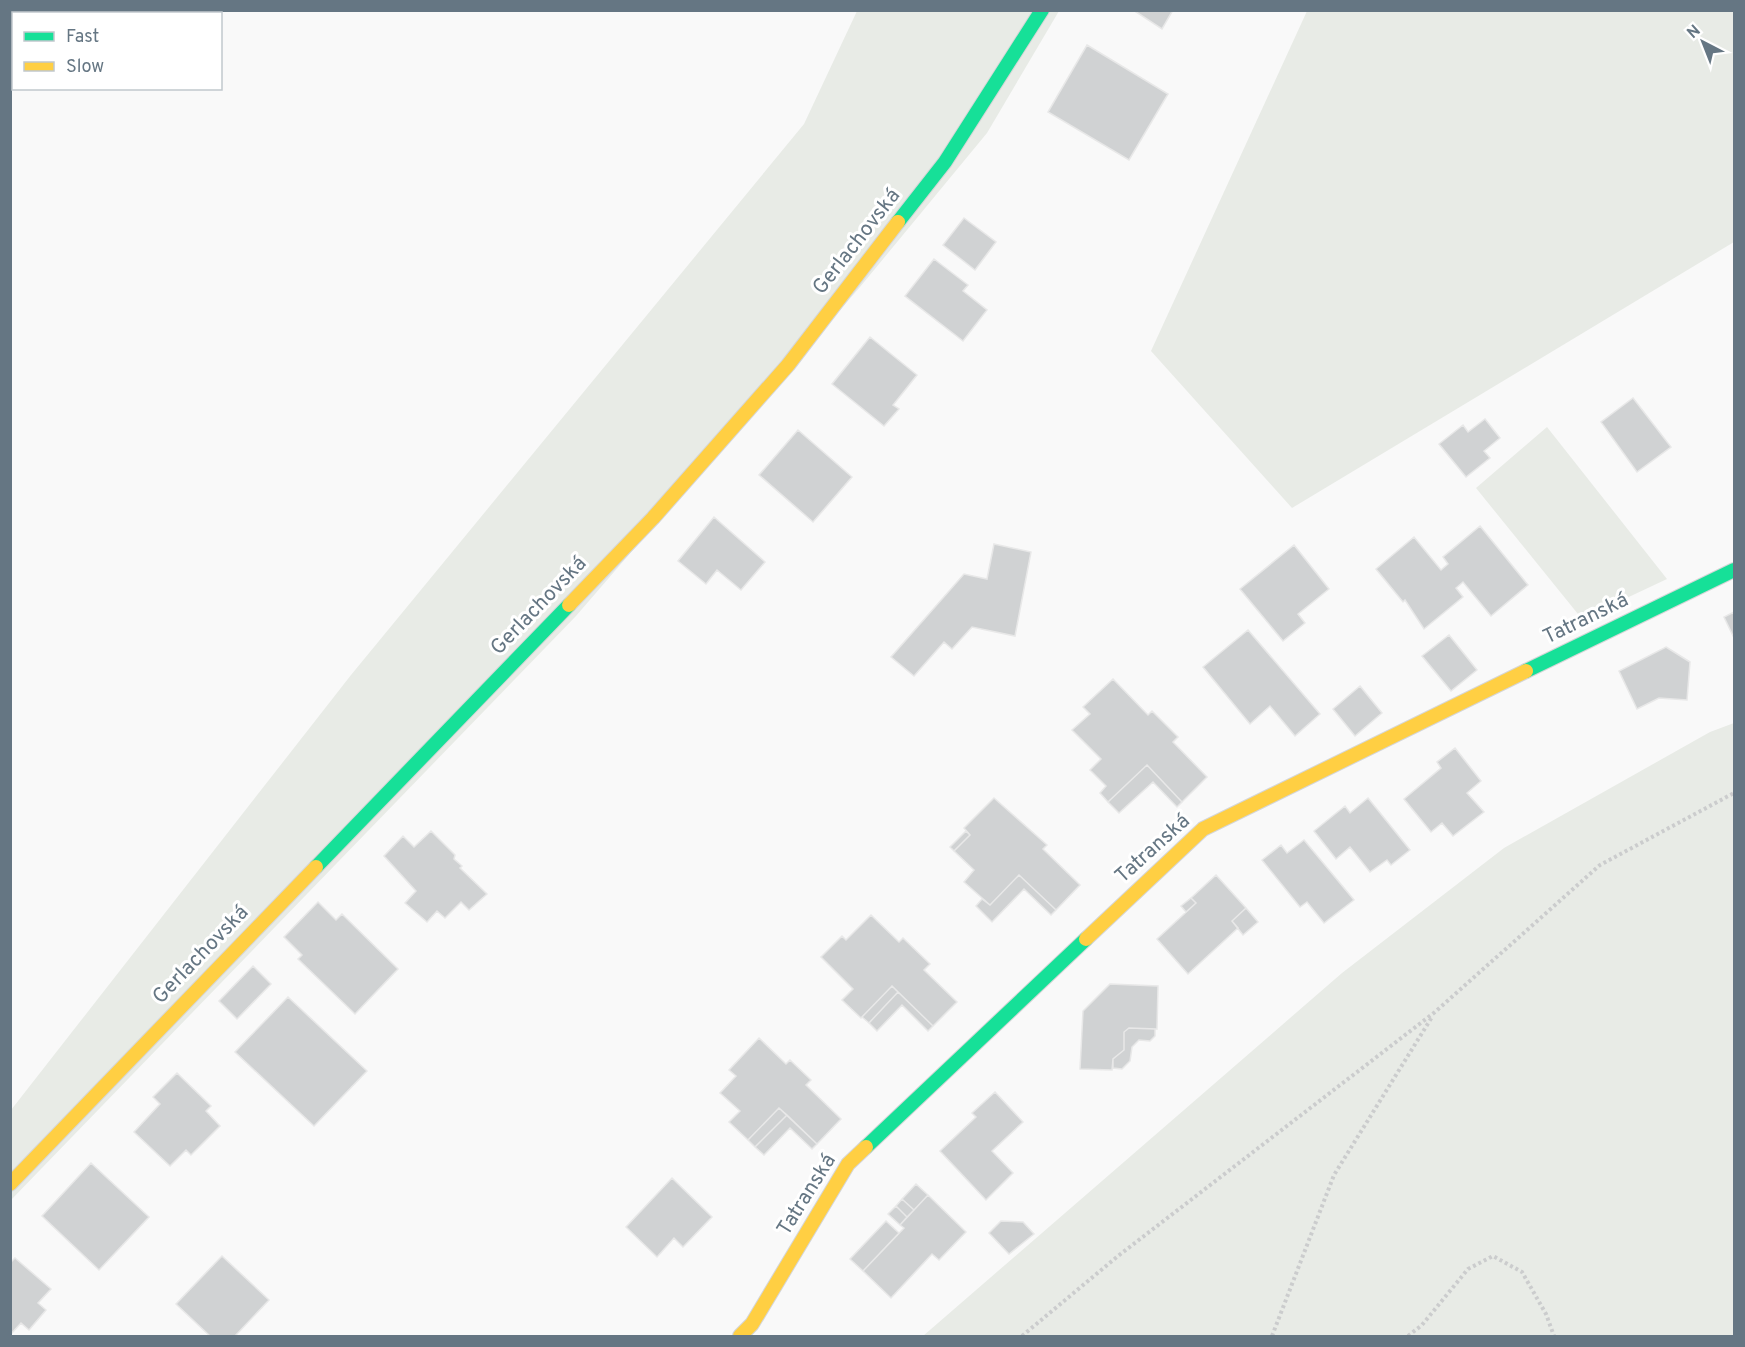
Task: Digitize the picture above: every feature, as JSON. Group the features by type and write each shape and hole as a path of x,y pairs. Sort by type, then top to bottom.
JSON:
{"street":[{"name":"Gerlachovská","path":"10,1184 653,518 788,365 945,162 1042,10"},
{"name":"Tatranská","path":"740,1336 752,1324 848,1164 1203,829 1734,570"}],"path":[{"path":"1022,1336 1118,1256 1435,1012 1600,866 1734,793"},
{"path":"1272,1336 1334,1175 1435,1012"},
{"path":"1408,1336 1422,1325 1468,1269 1493,1256 1522,1272 1546,1314 1554,1336"}],"shaded area":[{"path":"857,11 1059,11 987,133 860,287 576,616 11,1200 11,1110 351,675 804,124"},
{"path":"1307,11 1734,11 1734,242 1292,508 1151,351"},
{"path":"1547,427 1667,579 1582,619 1476,488"},
{"path":"1734,723 1734,1336 923,1336 1342,973 1504,848 1710,732"}],"building":[{"path":"1133,10 1173,10 1162,29"},
{"path":"1087,45 1168,94 1129,160 1048,112"},
{"path":"964,218 996,242 975,270 943,245"},
{"path":"934,259 968,285 963,291 987,310 963,341 905,296"},
{"path":"870,337 917,375 893,405 899,409 884,426 832,384"},
{"path":"1633,398 1671,447 1637,472 1601,422"},
{"path":"1485,419 1500,438 1484,451 1490,458 1466,477 1439,444 1463,425 1468,432"},
{"path":"798,430 852,477 813,522 759,475"},
{"path":"714,517 765,562 741,590 717,570 706,584 678,561"},
{"path":"1480,526 1528,585 1491,616 1463,582 1456,588 1463,597 1424,629 1405,600 1403,602 1376,569 1414,537 1441,570 1448,564 1443,557"},
{"path":"994,544 1031,552 1015,636 972,627 952,649 944,642 914,676 891,657 964,574 987,579"},
{"path":"1294,545 1329,589 1298,614 1305,623 1283,641 1240,589"},
{"path":"1734,612 1734,638 1724,617"},
{"path":"1248,630 1320,714 1295,736 1270,706 1250,724 1203,667"},
{"path":"1449,635 1477,670 1451,691 1422,656"},
{"path":"1666,647 1690,662 1687,700 1659,698 1637,709 1619,671"},
{"path":"1113,679 1148,715 1152,711 1178,737 1173,742 1207,777 1182,802 1147,765 1108,802 1100,793 1106,786 1090,770 1101,759 1072,730 1090,714 1083,707"},
{"path":"1360,686 1382,713 1355,736 1333,709"},
{"path":"1455,748 1481,781 1467,793 1484,812 1453,836 1442,823 1431,832 1404,799 1441,768 1437,762"},
{"path":"1147,765 1182,802 1177,807 1153,782 1119,813 1108,802"},
{"path":"994,798 1047,845 1043,849 1080,885 1056,910 1019,875 990,905 964,882 974,870 954,851 970,835 964,828"},
{"path":"1368,798 1410,850 1391,865 1387,860 1370,872 1350,847 1336,859 1314,831 1345,806 1350,813"},
{"path":"431,831 455,855 454,859 462,866 460,868 487,894 469,910 461,902 445,918 437,911 427,922 405,903 416,891 384,856 403,836 414,847"},
{"path":"966,831 970,835 954,851 950,847"},
{"path":"1304,840 1354,900 1324,923 1307,902 1300,907 1262,860 1281,845 1287,853"},
{"path":"1019,875 1056,910 1051,915 1024,889 992,922 976,906 982,899 990,905"},
{"path":"1216,875 1246,908 1232,921 1238,928 1188,974 1157,939 1196,903 1191,898"},
{"path":"1191,898 1196,903 1186,912 1181,906"},
{"path":"318,902 336,920 342,914 398,969 355,1014 298,959 302,955 284,937"},
{"path":"1246,908 1258,922 1243,935 1232,921"},
{"path":"871,915 899,942 903,938 930,964 924,970 957,1002 933,1026 892,986 861,1018 842,1000 853,989 821,957 842,936 846,940"},
{"path":"253,966 271,984 237,1019 219,1001"},
{"path":"1110,984 1158,986 1157,1029 1129,1028 1124,1032 1124,1050 1113,1059 1112,1070 1080,1069 1083,1011"},
{"path":"892,986 898,992 869,1023 862,1017"},
{"path":"898,992 933,1026 928,1031 902,1005 877,1031 869,1023"},
{"path":"288,997 367,1071 314,1126 235,1052"},
{"path":"1129,1028 1155,1029 1155,1036 1150,1041 1139,1040 1132,1047 1130,1061 1122,1069 1113,1068 1113,1059 1124,1050 1124,1032"},
{"path":"759,1038 786,1064 790,1060 811,1080 806,1085 841,1119 817,1144 779,1108 748,1140 729,1122 740,1111 720,1093 736,1076 729,1070"},
{"path":"177,1073 211,1106 206,1111 220,1126 191,1155 186,1150 170,1166 134,1132 160,1104 153,1097"},
{"path":"995,1092 1023,1122 992,1151 1013,1173 986,1200 940,1151 976,1117 972,1113"},
{"path":"779,1108 787,1115 755,1147 748,1140"},
{"path":"787,1115 817,1144 812,1149 790,1128 764,1155 755,1147"},
{"path":"91,1163 149,1217 99,1270 42,1216"},
{"path":"672,1178 712,1217 683,1247 674,1238 657,1257 626,1227"},
{"path":"916,1184 928,1195 914,1210 902,1199"},
{"path":"928,1195 966,1232 939,1260 932,1254 891,1298 863,1271 904,1228 900,1225"},
{"path":"902,1199 914,1210 907,1217 896,1206"},
{"path":"896,1206 907,1217 900,1225 888,1214"},
{"path":"886,1221 899,1233 863,1271 850,1259"},
{"path":"1001,1221 1023,1222 1034,1234 1009,1254 989,1233"},
{"path":"222,1256 269,1300 235,1336 210,1336 176,1304"},
{"path":"15,1258 51,1289 38,1303 46,1310 29,1330 21,1323 10,1335 10,1263"}],"traffic: fast":[{"path":"898,222 945,162 1042,10"},
{"path":"1526,671 1734,570"},
{"path":"316,867 569,605"},
{"path":"866,1147 1086,939"}],"traffic: slow":[{"path":"569,605 653,518 788,365 898,222"},
{"path":"1086,939 1203,829 1526,671"},
{"path":"10,1184 316,867"},
{"path":"740,1336 752,1324 848,1164 866,1147"}]}
